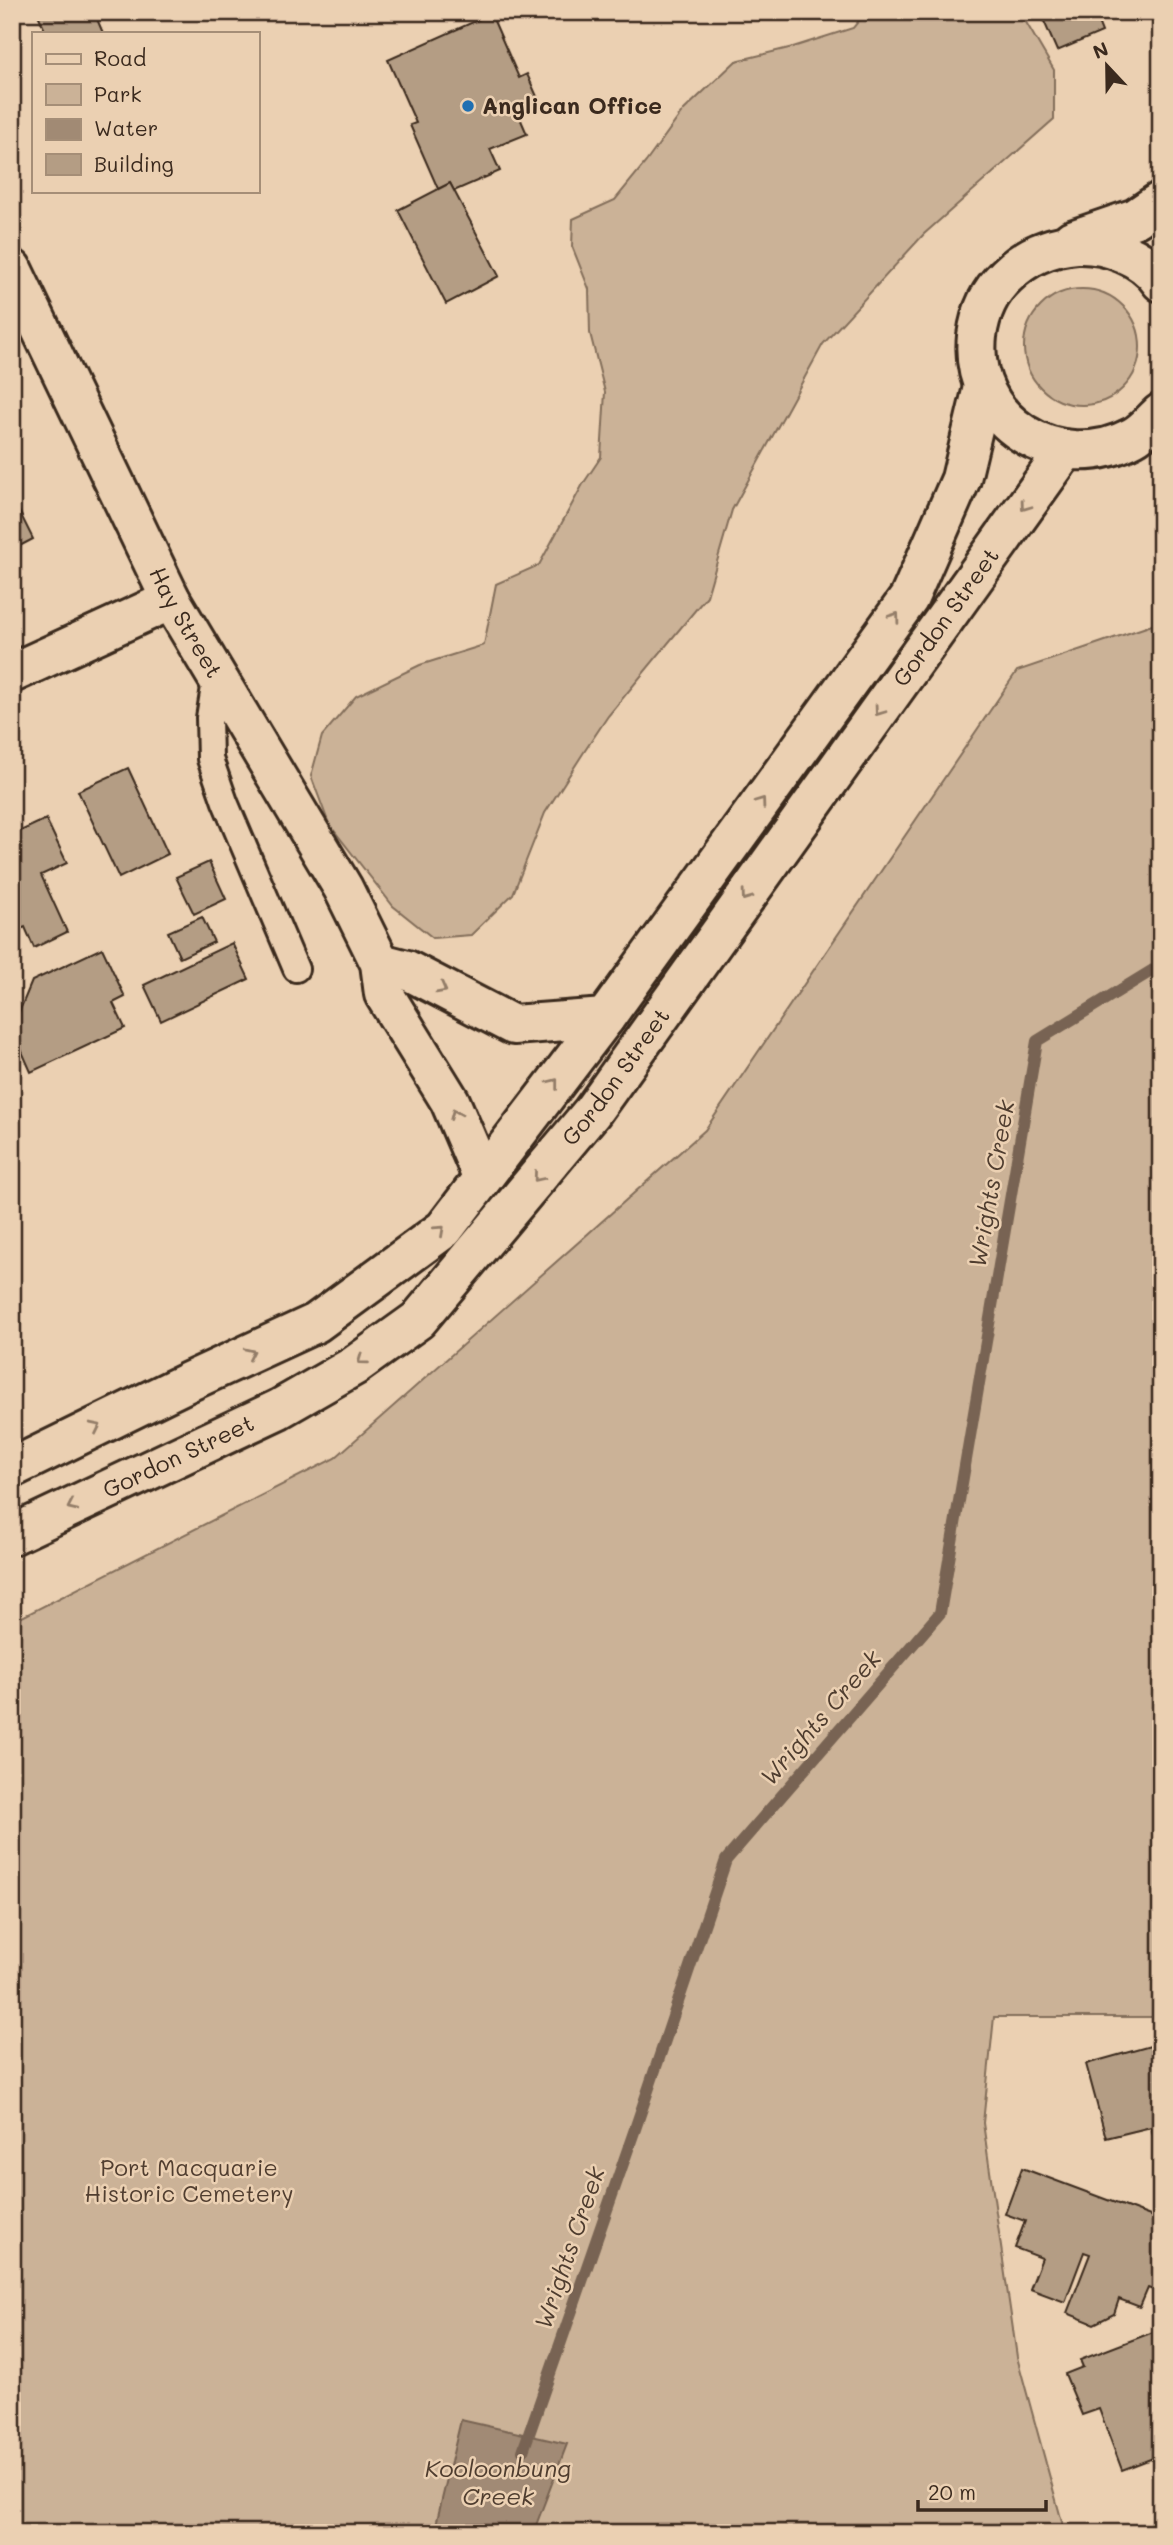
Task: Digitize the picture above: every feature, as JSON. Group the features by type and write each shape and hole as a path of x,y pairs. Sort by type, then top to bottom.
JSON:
{"main road":[{"path":"1161,201 1136,218 1057,245 1022,261 995,286 979,318 975,355 983,387 1002,417 1031,439 1066,451 1102,449 1134,437 1161,413"},
{"path":"1057,245 1093,244 1128,254 1161,282"},
{"name":"Hay Street","path":"12,269 171,600 343,888 380,963 384,994 450,1101 482,1176"},
{"name":"Gordon Street","path":"12,1468 316,1323 444,1228 605,1018 909,598 961,479 983,387"},
{"name":"Gordon Street","path":"12,1535 279,1409 354,1366 418,1320 592,1112 1066,451"},
{"path":"12,673 171,600"},
{"path":"380,963 407,970 513,1025 605,1018"}],"lane":[{"path":"216,675 209,718 210,760 225,802 296,969"}],"green space":[{"path":"866,12 1020,12 1054,70 1054,119 924,234 823,344 732,510 707,596 608,716 584,752 545,813 513,894 471,935 433,938 393,906 329,824 311,776 322,736 356,696 420,665 484,645 496,584 539,565 583,484 601,457 605,392 590,333 589,289 572,246 573,219 615,200 683,111 736,61 853,28"},
{"path":"1082,289 1104,294 1123,306 1135,325 1140,347 1135,369 1123,388 1104,400 1082,405 1060,400 1041,388 1029,369 1024,347 1029,325 1041,306 1060,294"},
{"name":"Port Macquarie Historic Cemetery","path":"1161,622 1161,2017 994,2017 983,2123 1017,2357 1065,2533 12,2533 12,1622 335,1458 705,1130 1017,671"}],"water":[{"name":"Kooloonbung Creek","path":"461,2420 567,2444 533,2533 434,2533"}],"building":[{"path":"37,12 94,12 103,32 46,32"},
{"path":"1040,12 1094,12 1102,32 1057,51"},
{"name":"Anglican Office","path":"491,14 519,78 527,74 539,101 517,111 527,134 490,149 500,171 454,191 450,183 438,189 410,125 416,123 388,60"},
{"path":"450,183 499,276 446,304 398,210"},
{"path":"12,497 33,539 12,550"},
{"path":"128,768 168,854 119,878 78,791"},
{"path":"46,819 67,863 41,875 67,932 34,948 25,927 12,933 12,835"},
{"path":"209,862 226,899 194,914 176,877"},
{"path":"202,917 214,942 180,958 168,932"},
{"path":"232,943 249,979 161,1021 144,985"},
{"path":"102,948 125,997 113,1003 125,1028 31,1072 12,1029 32,981"},
{"path":"1161,2043 1161,2165 1151,2127 1106,2138 1086,2064"},
{"path":"1022,2168 1161,2220 1161,2293 1148,2288 1140,2307 1119,2299 1114,2314 1094,2324 1067,2313 1090,2254 1084,2252 1065,2302 1030,2289 1042,2258 1015,2248 1025,2221 1005,2214"},
{"path":"1161,2329 1161,2455 1122,2470 1099,2409 1082,2415 1065,2374 1083,2367 1080,2360"}],"waterway":[{"name":"Wrights Creek","path":"523,2451 726,1860 940,1613 1037,1041 1161,965"}],"place":[{"name":"Anglican Office","path":"468,106"}]}
